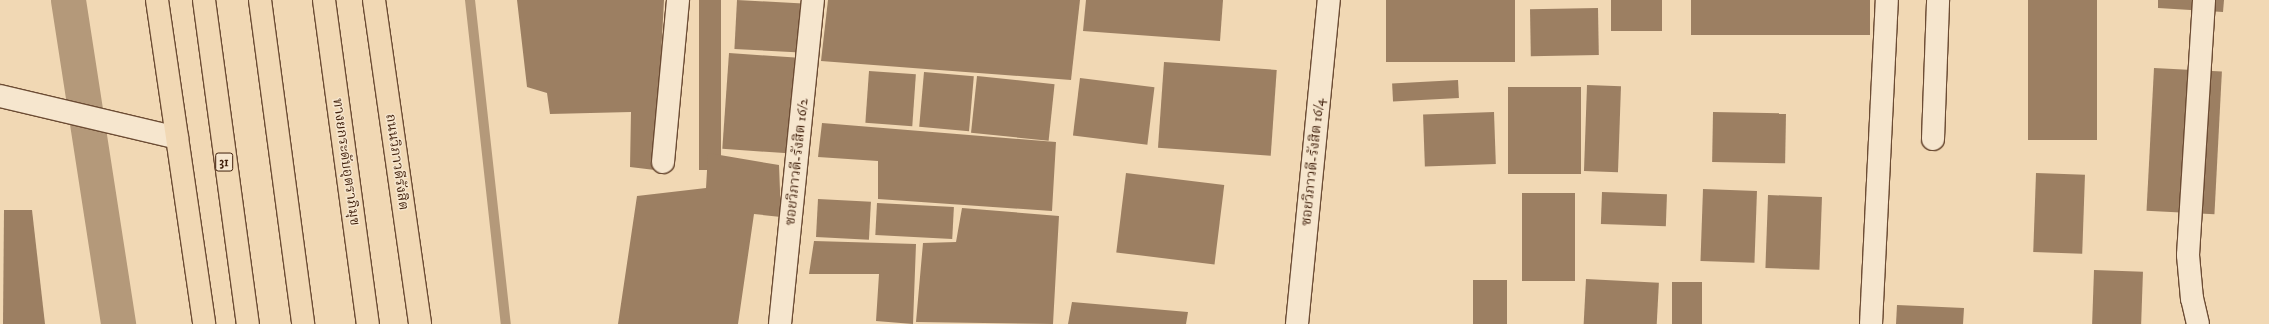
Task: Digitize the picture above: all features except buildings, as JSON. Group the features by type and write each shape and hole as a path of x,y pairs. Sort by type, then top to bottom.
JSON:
{"main road":[{"path":"157,0 204,324"},
{"name":"31","path":"204,0 248,324"},
{"path":"260,0 303,324"},
{"path":"318,0 359,324"},
{"name":"ทางยกระดับอุตราภิมุข","path":"324,0 368,324"},
{"name":"ถนนวิภาวดีรังสิต","path":"374,0 420,324"}],"street":[{"path":"663,162 678,0"},
{"name":"ซอยวิภาวดี-รังสิต 16/2","path":"780,324 813,0"},
{"name":"ซอยวิภาวดี-รังสิต 16/4","path":"1297,324 1329,0"},
{"path":"1871,324 1887,0"},
{"path":"1933,139 1938,0"},
{"path":"2198,324 2192,299 2188,255 2204,0"},
{"path":"0,96 178,138"}],"waterway":[{"path":"68,0 118,324"},
{"path":"470,0 506,324"}]}
